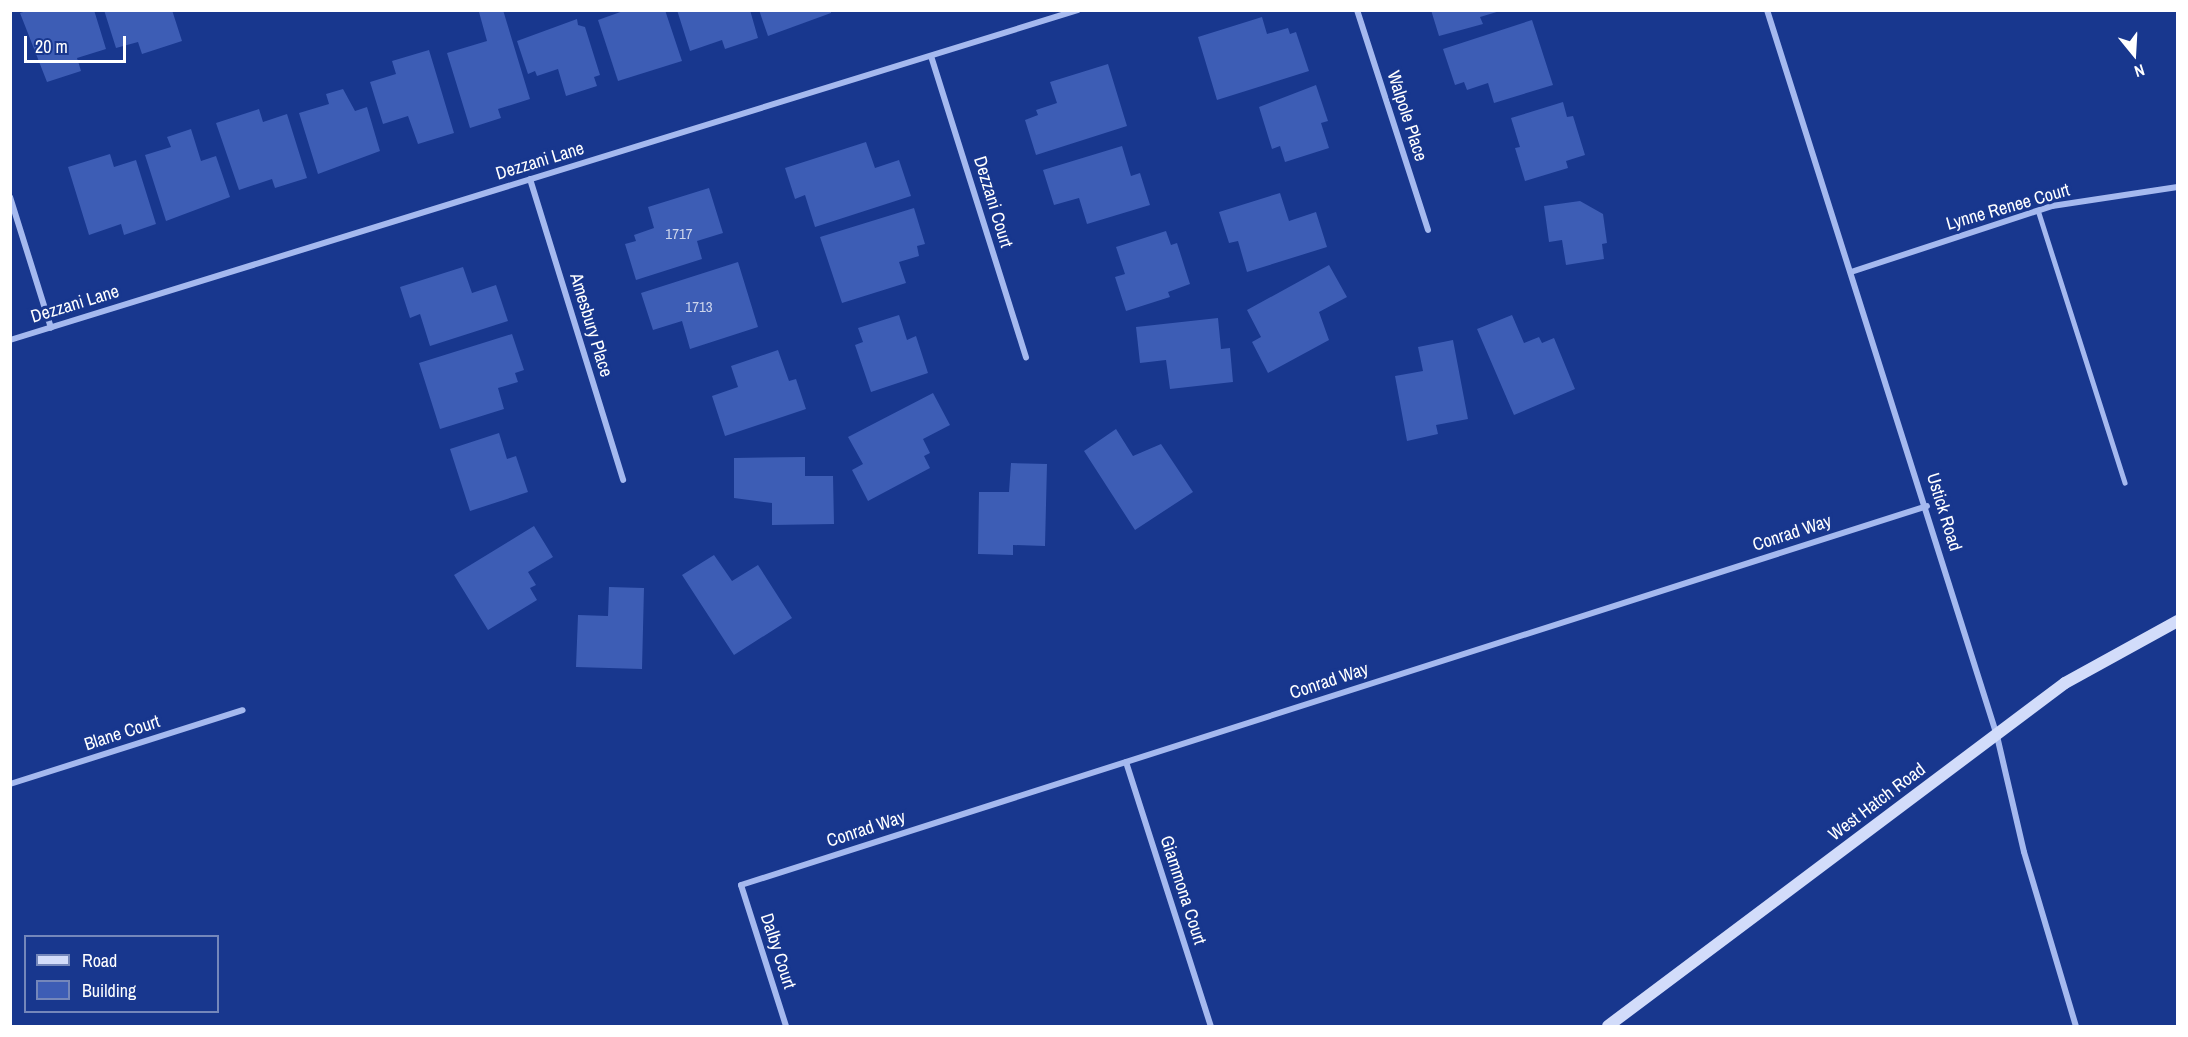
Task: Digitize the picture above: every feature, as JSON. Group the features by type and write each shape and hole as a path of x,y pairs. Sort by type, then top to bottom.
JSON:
{"main road":[{"name":"West Hatch Road","path":"1608,1026 2065,683 2178,621"}],"street":[{"name":"Dezzani Lane","path":"10,340 1078,10"},
{"name":"Walpole Place","path":"1357,10 1428,230"},
{"name":"Ustick Road","path":"1767,10 1927,506 1997,736 2024,852 2076,1026"},
{"name":"Dezzani Court","path":"931,56 1026,357"},
{"name":"Amesbury Place","path":"530,179 623,480"},
{"name":"Lynne Renee Court","path":"1851,272 2038,210 2178,187"},
{"path":"10,197 51,327"},
{"name":"Conrad Way","path":"741,885 1927,506"},
{"name":"Blane Court","path":"10,784 243,710"},
{"name":"Giammona Court","path":"1126,762 1211,1026"},
{"name":"Dalby Court","path":"741,885 786,1026"}],"lane":[{"path":"2038,210 2125,482"}],"building":[{"path":"30,10 94,10 106,49 77,58 81,71 47,82 20,13"},
{"path":"104,10 172,10 182,41 142,54 138,42 116,48"},
{"path":"503,10 530,99 498,109 501,118 470,128 447,53 487,41 479,12"},
{"path":"626,10 665,10 682,61 618,81 598,20"},
{"path":"677,10 750,10 758,38 725,49 722,40 690,51"},
{"path":"759,10 831,10 831,13 768,36"},
{"path":"1431,10 1500,11 1480,17 1483,24 1439,36"},
{"path":"1262,17 1267,34 1288,28 1290,34 1296,32 1309,71 1217,100 1198,37"},
{"path":"577,19 578,25 585,27 600,75 594,77 597,86 566,96 558,69 537,76 535,71 528,74 517,41"},
{"path":"1532,20 1553,85 1494,103 1488,83 1467,90 1464,82 1455,85 1443,49"},
{"path":"429,50 454,133 418,144 408,116 383,124 370,82 396,74 392,61"},
{"path":"1108,64 1127,126 1036,155 1025,120 1038,115 1036,110 1057,103 1050,82"},
{"path":"1316,85 1328,121 1321,123 1329,148 1285,162 1280,146 1272,149 1259,107"},
{"path":"343,89 355,111 367,107 380,151 318,174 299,113 329,104 326,94"},
{"path":"1563,102 1567,117 1573,116 1585,155 1566,161 1568,168 1525,181 1515,148 1520,147 1511,118"},
{"path":"259,109 263,122 287,114 307,178 275,188 272,179 239,190 216,123"},
{"path":"191,129 201,161 216,156 230,197 166,221 145,155 171,147 167,137"},
{"path":"866,142 875,168 899,160 911,196 815,227 805,195 795,199 785,168"},
{"path":"1122,146 1131,176 1140,173 1150,205 1087,224 1079,198 1054,205 1043,170"},
{"path":"110,154 114,167 136,160 156,224 124,235 121,224 89,235 68,167"},
{"path":"709,188 723,233 697,241 702,259 636,280 625,244 636,241 634,235 654,228 648,207"},
{"path":"1280,193 1289,221 1316,212 1327,247 1247,272 1238,241 1229,243 1219,212"},
{"path":"1580,201 1603,214 1607,243 1602,244 1604,259 1566,265 1562,240 1549,242 1544,206"},
{"path":"914,208 925,244 917,246 919,256 899,262 906,283 842,303 820,237"},
{"path":"1166,231 1171,245 1177,243 1190,284 1168,292 1170,297 1126,311 1115,277 1125,274 1116,247"},
{"path":"738,262 758,327 690,349 682,321 653,330 641,293"},
{"path":"1329,265 1347,297 1319,312 1329,340 1268,373 1252,342 1261,337 1247,310"},
{"path":"463,267 472,293 496,285 508,321 430,346 420,314 410,318 400,287"},
{"path":"899,315 907,340 916,336 928,373 871,392 855,345 863,342 858,328"},
{"path":"1512,315 1524,343 1539,337 1542,343 1554,338 1575,389 1514,415 1477,329"},
{"path":"1218,318 1221,349 1230,348 1233,382 1170,389 1166,360 1140,363 1136,327"},
{"path":"512,334 524,370 515,373 518,382 498,388 504,409 440,429 419,363"},
{"path":"1453,340 1468,419 1436,425 1438,434 1407,441 1395,376 1423,371 1418,347"},
{"path":"778,350 789,381 796,379 806,409 725,436 712,396 738,387 731,366"},
{"path":"933,393 950,425 923,439 930,453 924,456 930,468 868,501 852,470 863,464 848,437"},
{"path":"1116,429 1133,456 1161,444 1193,492 1135,530 1084,451"},
{"path":"499,433 507,459 516,456 528,492 470,511 450,449"},
{"path":"805,457 805,476 833,476 834,524 772,525 772,503 734,498 734,458"},
{"path":"1011,463 1047,464 1045,546 1013,545 1013,555 978,554 979,492 1009,492"},
{"path":"534,526 553,557 528,572 536,585 530,588 537,600 488,630 454,575"},
{"path":"714,555 732,581 758,565 792,618 734,655 682,575"},
{"path":"609,587 644,588 642,669 576,667 578,615 608,616"}]}
